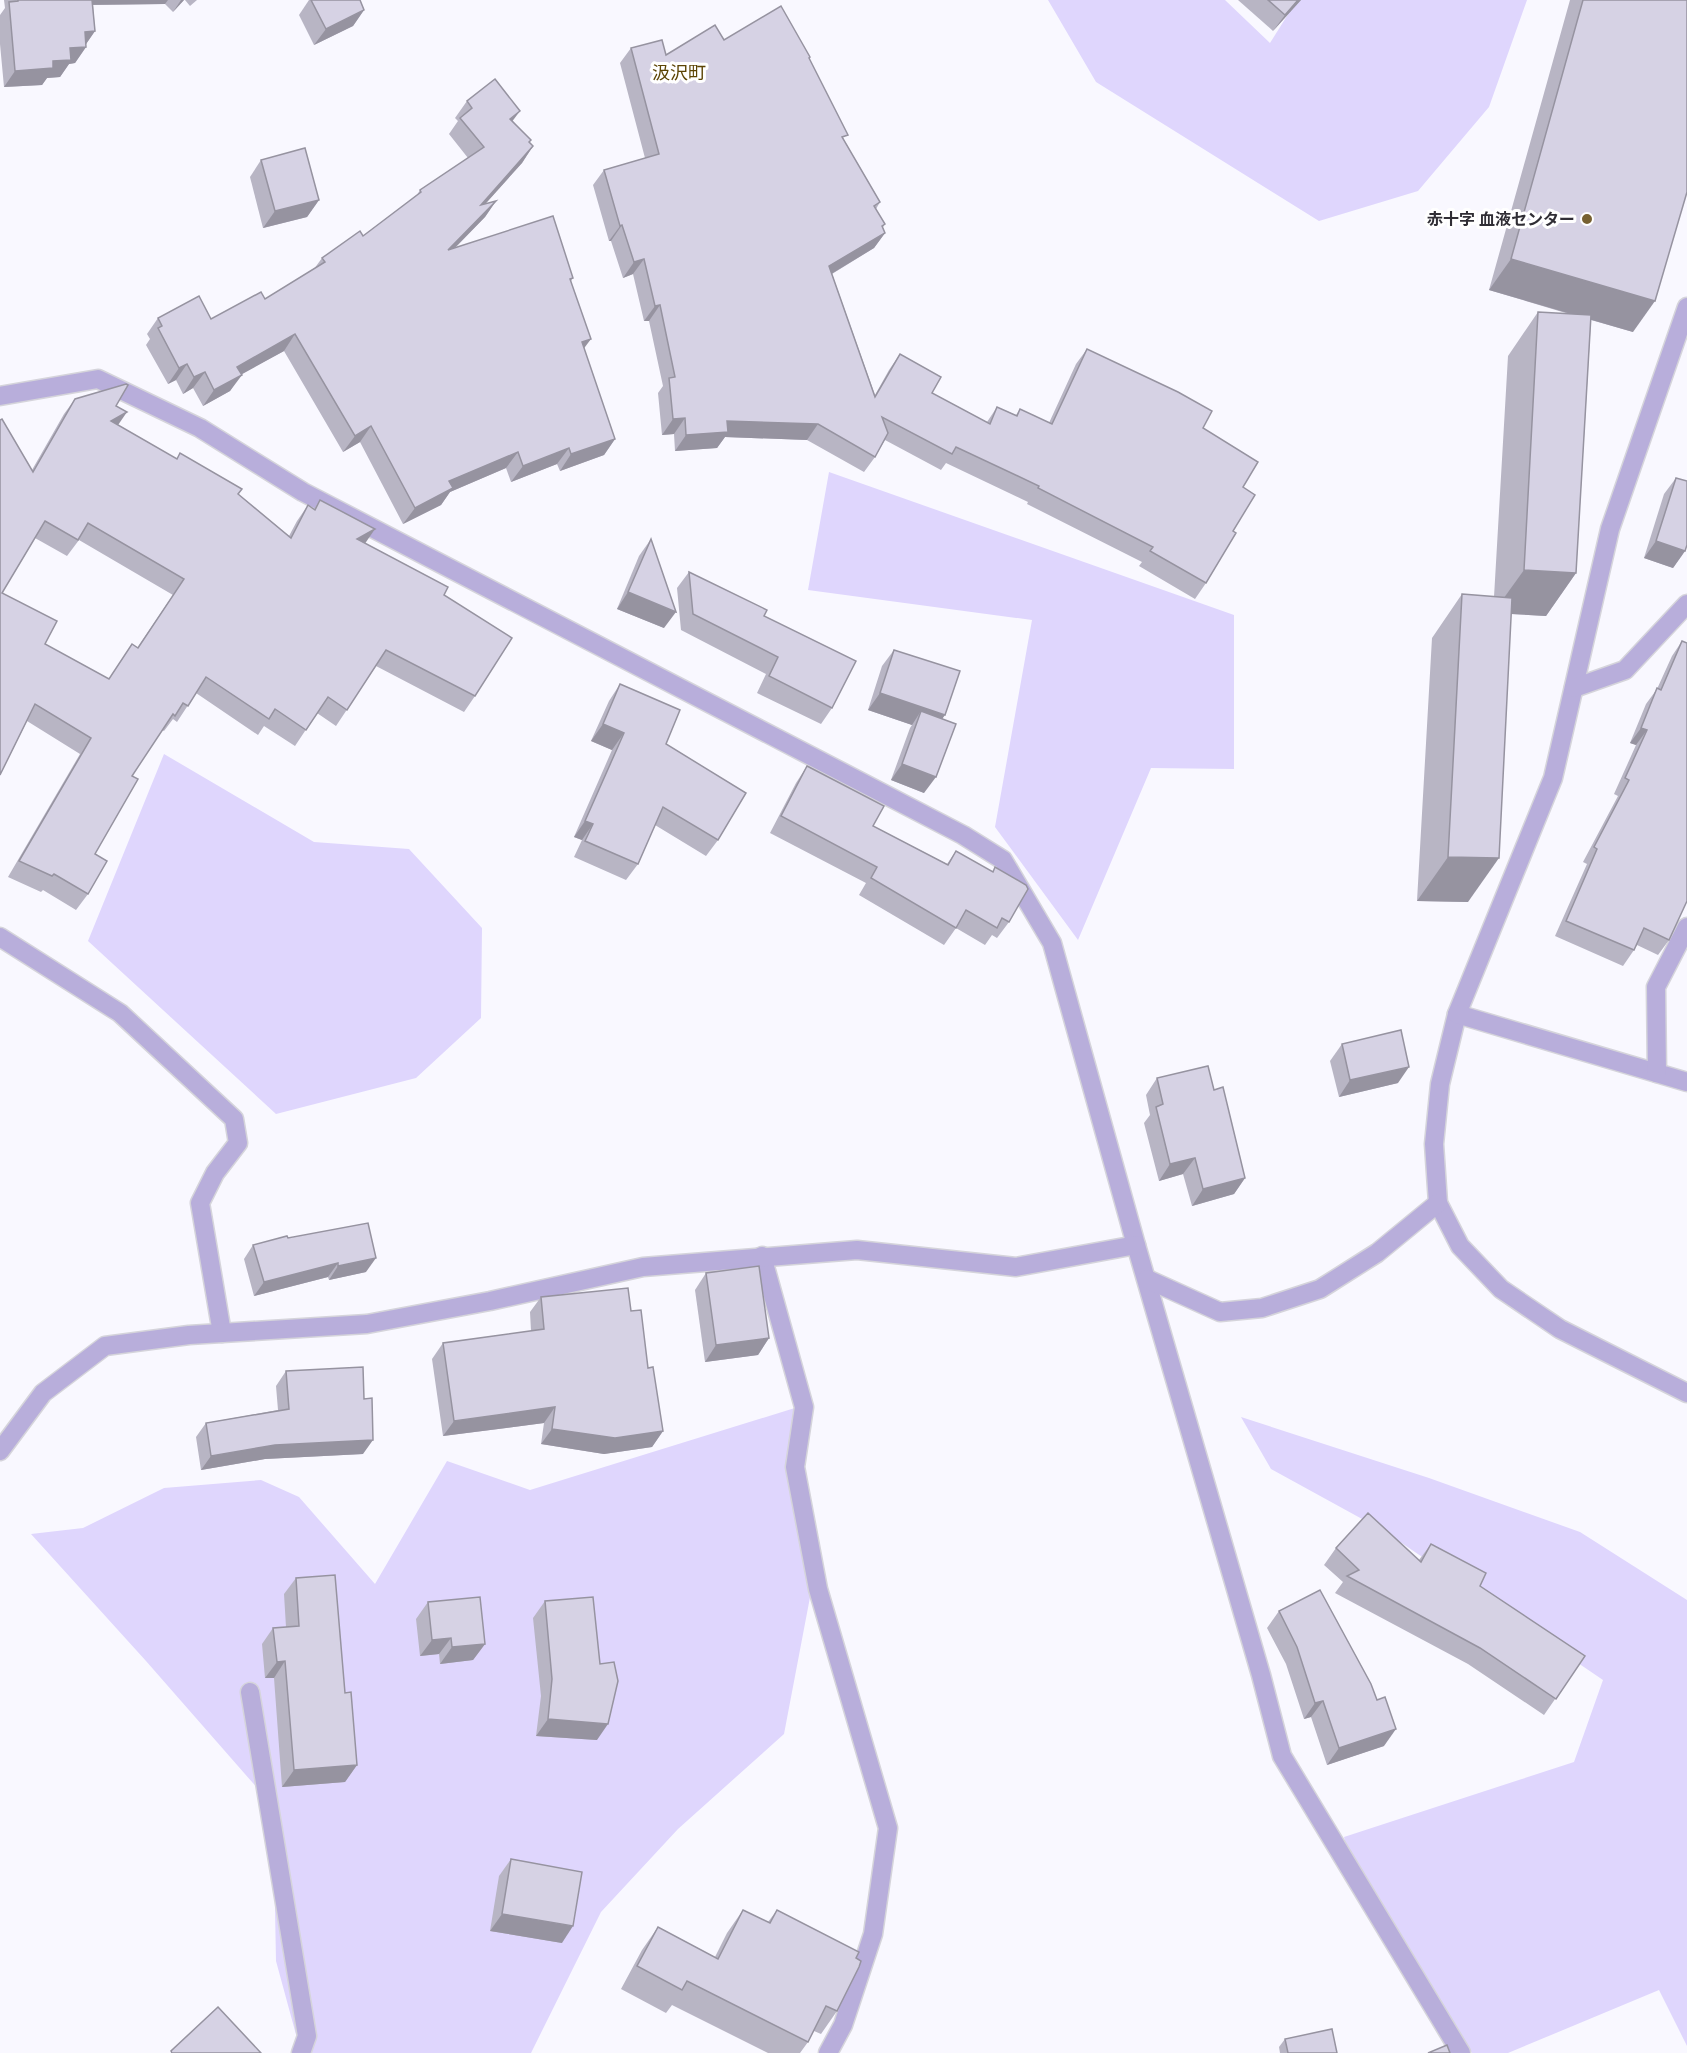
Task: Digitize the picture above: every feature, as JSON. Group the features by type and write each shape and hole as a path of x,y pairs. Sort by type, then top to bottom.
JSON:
{"street":[{"path":"1687,307 1610,529 1553,778 1457,1014 1440,1084 1434,1144 1438,1203 1461,1246 1501,1289 1560,1329 1687,1393"},
{"path":"0,396 98,379 200,428 303,492 952,830 1003,860 1052,943 1136,1245 1261,1675 1282,1756 1461,2053"},
{"path":"1574,688 1625,670 1687,604"},
{"path":"1657,1073 1656,987 1687,927"},
{"path":"0,937 120,1013 234,1119 238,1143 215,1173 200,1203 222,1333"},
{"path":"1457,1014 1687,1082"},
{"path":"1147,1279 1220,1312 1262,1308 1320,1289 1377,1253 1438,1203"},
{"path":"0,1451 43,1393 105,1346 189,1335 367,1324 490,1301 643,1267 857,1250 1016,1267 1136,1245"},
{"path":"762,1256 804,1407 795,1467 818,1589 888,1828 873,1934 843,2025 828,2053"},
{"path":"250,1692 307,2036 301,2053"}],"shaded area":[{"path":"1048,0 1225,0 1270,43 1297,0 1527,0 1489,107 1418,191 1319,221 1096,82"},
{"path":"829,472 1234,615 1234,769 1151,768 1078,940 995,827 1032,620 808,590"},
{"path":"164,754 314,842 409,849 482,928 481,1018 416,1078 276,1114 88,941"},
{"path":"798,1407 815,1571 784,1734 678,1829 601,1912 531,2053 301,2053 276,1961 273,1806 31,1534 83,1528 164,1488 261,1480 299,1497 375,1584 447,1461 530,1490"},
{"path":"1241,1417 1429,1478 1580,1532 1687,1600 1687,2046 1659,1990 1508,2053 1472,2053 1352,1873 1344,1837 1574,1762 1603,1680 1384,1531 1271,1469"}],"building":[{"path":"92,0 95,31 85,32 86,47 70,48 71,60 53,61 53,68 15,71 9,2"},
{"path":"311,0 360,0 364,10 326,29"},
{"path":"1268,0 1298,0 1285,15"},
{"name":"赤十字 血液センター","path":"1583,0 1687,0 1687,192 1655,301 1511,259"},
{"path":"781,6 810,57 848,135 842,137 880,202 874,206 885,224 882,226 885,233 829,266 875,397 900,354 941,377 932,393 990,424 997,407 1017,416 1020,409 1052,424 1087,349 1178,392 1212,411 1203,428 1258,462 1243,487 1255,495 1233,531 1236,533 1206,583 1150,551 1153,547 1038,488 1039,486 956,447 952,454 882,417 888,433 875,457 818,424 727,421 728,432 686,435 685,418 673,419 669,378 675,377 660,305 655,306 644,259 634,262 622,225 620,226 604,170 659,154 631,48 662,40 666,55 715,25 724,40"},
{"path":"495,79 520,111 510,119 531,140 529,142 533,146 481,205 496,201 448,250 553,216 573,278 570,279 591,339 582,342 615,439 571,454 569,448 523,466 518,452 449,481 453,488 415,508 371,426 355,436 295,334 237,367 242,375 214,390 205,372 194,377 187,364 179,368 158,328 162,326 158,318 199,296 211,319 261,292 265,299 325,262 322,258 360,231 363,236 421,192 420,190 484,147 460,118 472,108 467,101"},
{"path":"305,148 319,200 275,211 261,160"},
{"path":"1538,312 1591,315 1576,573 1524,570"},
{"path":"128,385 116,406 127,412 111,421 177,459 180,453 242,489 238,494 291,538 308,505 315,510 320,500 375,529 357,539 448,587 444,595 512,638 475,696 386,650 347,710 328,697 306,730 275,709 269,719 206,677 188,706 183,703 175,716 173,714 132,776 138,779 95,854 107,861 88,894 54,874 52,876 19,861 91,738 35,704 0,775 0,420 2,419 33,472 75,399","holes":["45,521 78,540 88,523 184,579 138,648 132,644 109,679 45,644 57,621 2,593"]},
{"path":"1676,478 1687,481 1687,545 1685,551 1656,541"},
{"path":"651,539 676,612 628,592"},
{"path":"689,572 767,610 764,616 856,661 832,708 769,676 778,657 693,614"},
{"path":"1462,594 1512,598 1499,858 1448,857"},
{"path":"1682,641 1687,643 1687,901 1669,940 1644,928 1634,950 1566,921 1597,849 1594,847 1629,780 1625,778 1647,730 1641,728 1657,688 1661,690"},
{"path":"894,650 960,671 945,715 880,693"},
{"path":"620,684 680,710 666,744 746,793 718,840 663,807 638,864 585,841 593,824 585,821 624,733 603,724"},
{"path":"921,711 956,724 936,777 902,764"},
{"path":"807,766 884,806 873,826 948,865 956,851 993,872 995,867 1026,885 1028,889 1009,922 1002,918 997,928 966,910 956,928 871,878 877,867 781,816"},
{"path":"1401,1030 1409,1067 1350,1080 1342,1044"},
{"path":"1208,1066 1214,1090 1223,1087 1245,1178 1203,1189 1195,1158 1170,1164 1156,1107 1163,1104 1157,1078"},
{"path":"368,1223 376,1258 338,1266 338,1263 264,1282 253,1245 287,1236 288,1238"},
{"path":"759,1266 769,1338 716,1345 706,1273"},
{"path":"628,1288 631,1311 641,1310 648,1368 653,1367 663,1431 615,1438 552,1429 555,1407 454,1421 443,1343 544,1329 541,1297"},
{"path":"363,1367 364,1399 372,1398 373,1440 275,1445 211,1456 206,1423 289,1409 286,1371"},
{"path":"1368,1513 1421,1562 1431,1544 1486,1573 1480,1586 1585,1656 1556,1699 1480,1648 1347,1576 1359,1570 1336,1548"},
{"path":"335,1575 345,1693 351,1692 357,1765 294,1770 285,1661 277,1662 273,1628 299,1626 296,1578"},
{"path":"1320,1590 1371,1684 1377,1700 1385,1697 1396,1729 1339,1748 1323,1701 1315,1703 1297,1647 1279,1611"},
{"path":"480,1597 485,1644 452,1647 451,1638 432,1640 428,1602"},
{"path":"593,1597 600,1664 614,1662 618,1681 608,1724 548,1719 552,1679 545,1601"},
{"path":"511,1859 582,1872 573,1926 502,1914"},
{"path":"743,1910 770,1923 777,1910 859,1952 856,1958 861,1961 859,1967 837,2011 826,2006 808,2042 687,1981 682,1990 637,1966 658,1927 718,1959"},
{"path":"218,2007 261,2053 172,2053 171,2051"},
{"path":"1332,2029 1337,2053 1288,2053 1285,2039"},
{"path":"1447,2045 1450,2053 1428,2053"}],"place":[{"name":"赤十字 血液センター","path":"1587,219"}],"district":[{"name":"汲沢町","path":"679,73"}]}
